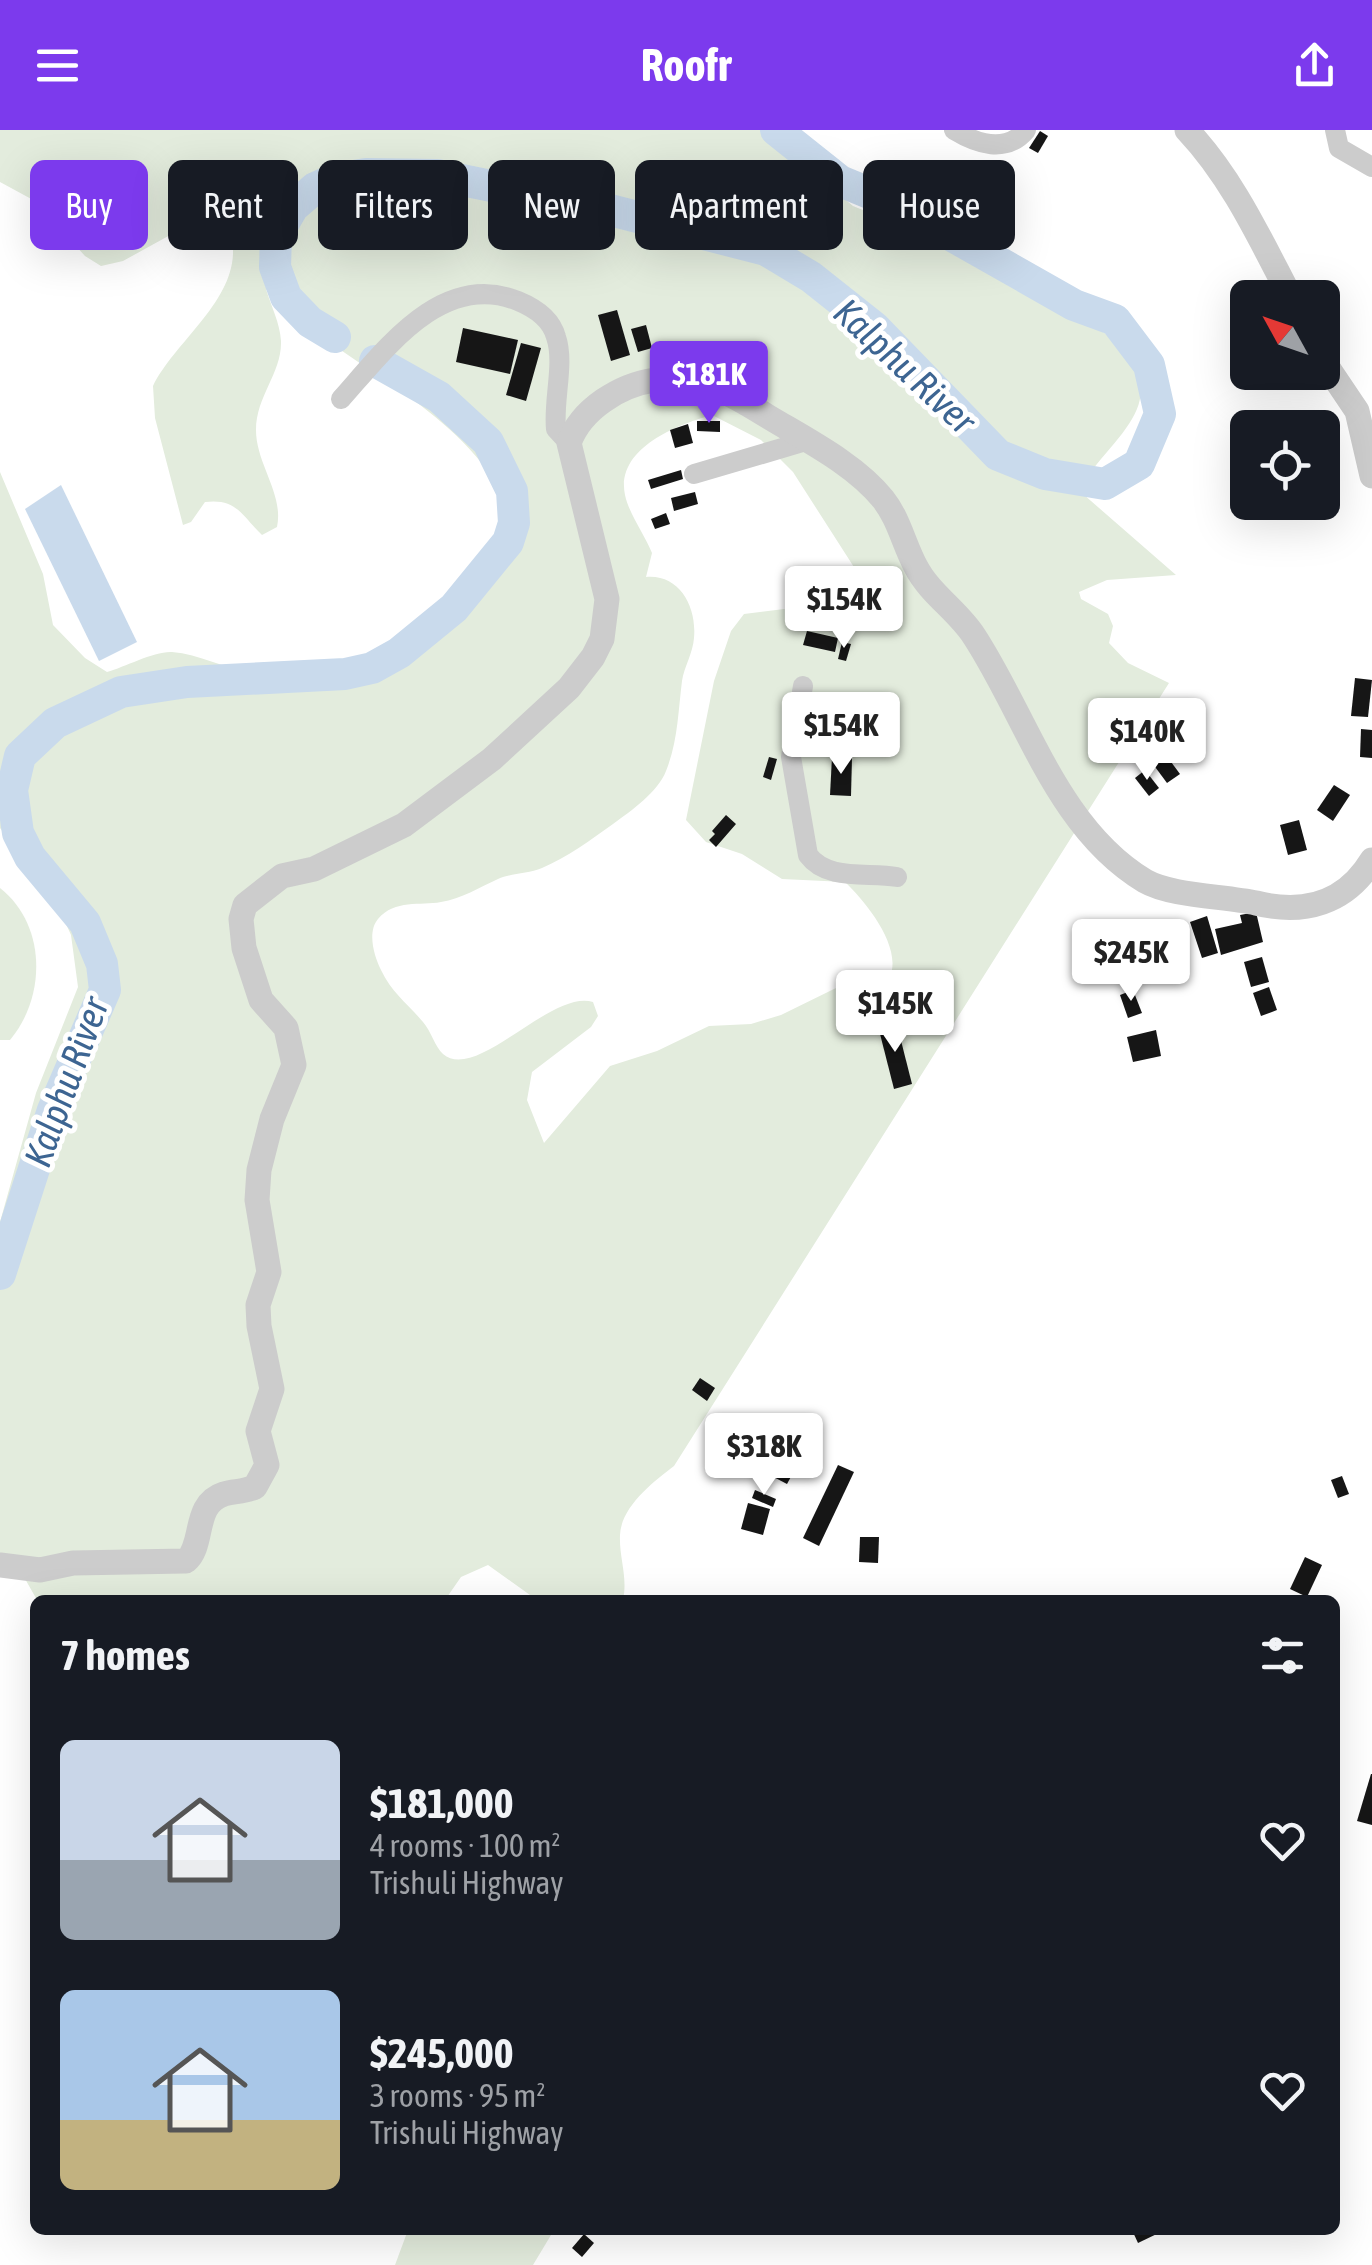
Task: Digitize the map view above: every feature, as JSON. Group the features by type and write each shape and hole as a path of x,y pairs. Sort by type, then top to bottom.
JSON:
{"street":[{"path":"954,130 971,140 1004,144 1017,141 1026,130"},
{"path":"1187,130 1216,165 1268,246 1282,280"},
{"path":"1335,130 1339,148 1372,167"},
{"path":"0,1565 40,1570 74,1562 186,1561 192,1556 202,1516 214,1501 223,1494 256,1487 264,1474 266,1454 258,1431 272,1389 259,1326 258,1305 269,1272 258,1200 259,1170 272,1119 294,1066 286,1028 261,1000 244,948 240,919 245,904 264,886 370,843 404,825 444,796 526,728 593,657 602,639 608,600 568,443 556,429 557,338 550,323 533,307 488,294 437,306 390,345 342,399"},
{"path":"568,443 576,424 592,408 648,381 697,378 736,397 855,474 884,500 916,568 974,637 1057,784 1112,856 1131,871 1167,889 1296,908 1317,906 1342,893 1360,880 1372,860"},
{"path":"1340,385 1357,411 1372,476"},
{"path":"694,474 806,441"},
{"path":"803,686 791,757 808,854 817,868 830,872 897,877"}],"green space":[{"path":"0,130 762,130 798,160 635,160 635,250 843,250 843,198 863,210 863,250 955,250 1119,341 1140,378 1137,409 1119,438 1092,470 1060,474 1176,575 1107,580 1079,592 1081,599 1108,614 1113,626 1109,643 1128,663 1169,683 674,1466 640,1496 626,1515 620,1535 623,1595 530,1595 488,1565 461,1577 448,1595 34,1595 24,1577 0,1566 0,1222 36,1093 78,987 71,935 57,904 0,828 0,472 43,574 53,625 85,658 107,672 165,652 253,672 288,673 350,660 405,631 454,589 492,545 504,513 500,490 493,478 443,423 322,337 266,289 281,341 256,430 260,455 277,503 277,527 262,535 238,510 216,501 205,502 191,522 183,525 155,418 153,386 222,290 231,269 233,250 298,250 298,160 168,160 168,236 148,247 148,160 30,160 30,198 0,182","holes":["712,415 761,440 793,472 868,589 869,617 858,627 784,609 744,614 731,631 714,681 686,820 706,842 742,854 782,879 845,882 884,933 893,964 889,978 880,990 868,994 836,988 781,1015 751,1024 709,1026 657,1051 610,1066 544,1143 527,1100 532,1072 591,1027 598,1016 593,1002 576,1002 556,1009 494,1047 457,1060 440,1051 426,1026 385,978 372,937 378,919 392,908 463,896 503,877 551,864 620,819 657,786 666,771 694,626 684,594 668,581 646,577 652,553 625,495 630,464 639,451 667,432"]},
{"path":"80,250 143,250 123,261 101,266"},
{"path":"0,888 26,921 36,961 31,1003 10,1040 0,1040"},
{"path":"406,2235 551,2235 533,2265 395,2265"}],"water":[{"path":"61,485 137,642 99,661 25,509"}],"building":[{"path":"1040,131 1048,136 1038,153 1029,148"},
{"path":"617,310 630,355 611,361 598,315"},
{"path":"646,325 652,348 638,352 631,329"},
{"path":"463,328 518,340 510,374 456,362"},
{"path":"521,343 541,348 526,401 506,395"},
{"path":"697,421 720,421 720,432 697,431"},
{"path":"688,424 693,443 675,448 670,430"},
{"path":"681,470 683,479 651,489 648,480"},
{"path":"695,492 698,504 674,511 671,498"},
{"path":"666,513 670,524 655,529 651,519"},
{"path":"807,631 838,638 835,652 803,645"},
{"path":"842,642 851,644 846,661 838,659"},
{"path":"1355,678 1372,680 1368,717 1351,716"},
{"path":"837,721 858,723 855,755 833,753"},
{"path":"862,724 871,725 867,747 859,746"},
{"path":"1361,729 1372,730 1372,758 1360,757"},
{"path":"1163,751 1180,774 1167,783 1150,760"},
{"path":"769,757 777,759 771,780 763,777"},
{"path":"832,757 852,758 851,796 830,795"},
{"path":"1145,770 1159,788 1149,796 1135,778"},
{"path":"1334,785 1350,795 1333,821 1317,810"},
{"path":"726,815 736,824 716,847 709,840"},
{"path":"1299,820 1307,850 1288,855 1280,825"},
{"path":"1256,912 1263,942 1221,955 1215,929 1242,923 1240,915"},
{"path":"1207,916 1218,953 1202,958 1190,922"},
{"path":"1262,957 1269,982 1251,987 1244,962"},
{"path":"1269,987 1277,1010 1261,1016 1253,993"},
{"path":"1133,990 1142,1013 1128,1018 1120,995"},
{"path":"896,1021 912,1084 894,1089 878,1026"},
{"path":"1156,1030 1161,1056 1133,1062 1127,1037"},
{"path":"700,1378 715,1388 707,1401 692,1390"},
{"path":"778,1451 799,1462 787,1484 766,1473"},
{"path":"838,1465 854,1472 819,1546 803,1538"},
{"path":"1342,1476 1349,1494 1338,1498 1331,1480"},
{"path":"755,1490 776,1499 773,1507 752,1498"},
{"path":"748,1503 770,1509 763,1535 741,1529"},
{"path":"860,1537 879,1537 878,1563 859,1562"},
{"path":"1305,1557 1322,1565 1308,1595 1290,1589"},
{"path":"1372,1774 1372,1825 1357,1821"},
{"path":"583,2235 594,2243 582,2257 572,2248"},
{"path":"1134,2235 1155,2235 1138,2243"}],"waterway":[{"name":"Kalphu River","path":"335,337 310,322 286,297 275,267 276,236 293,207 315,188 335,179 366,174 437,175 610,210 766,250 811,277 874,327 998,455 1045,474 1105,484 1139,464 1160,414 1149,365 1115,320 1074,305 896,204 840,181 776,130"},
{"name":"Kalphu River","path":"0,1274 53,1110 105,990 102,964 85,923 30,857 18,833 12,790 20,756 55,723 121,692 187,682 345,674 372,668 399,653 454,608 508,542 514,523 512,491 488,442 439,397 375,361"}]}
